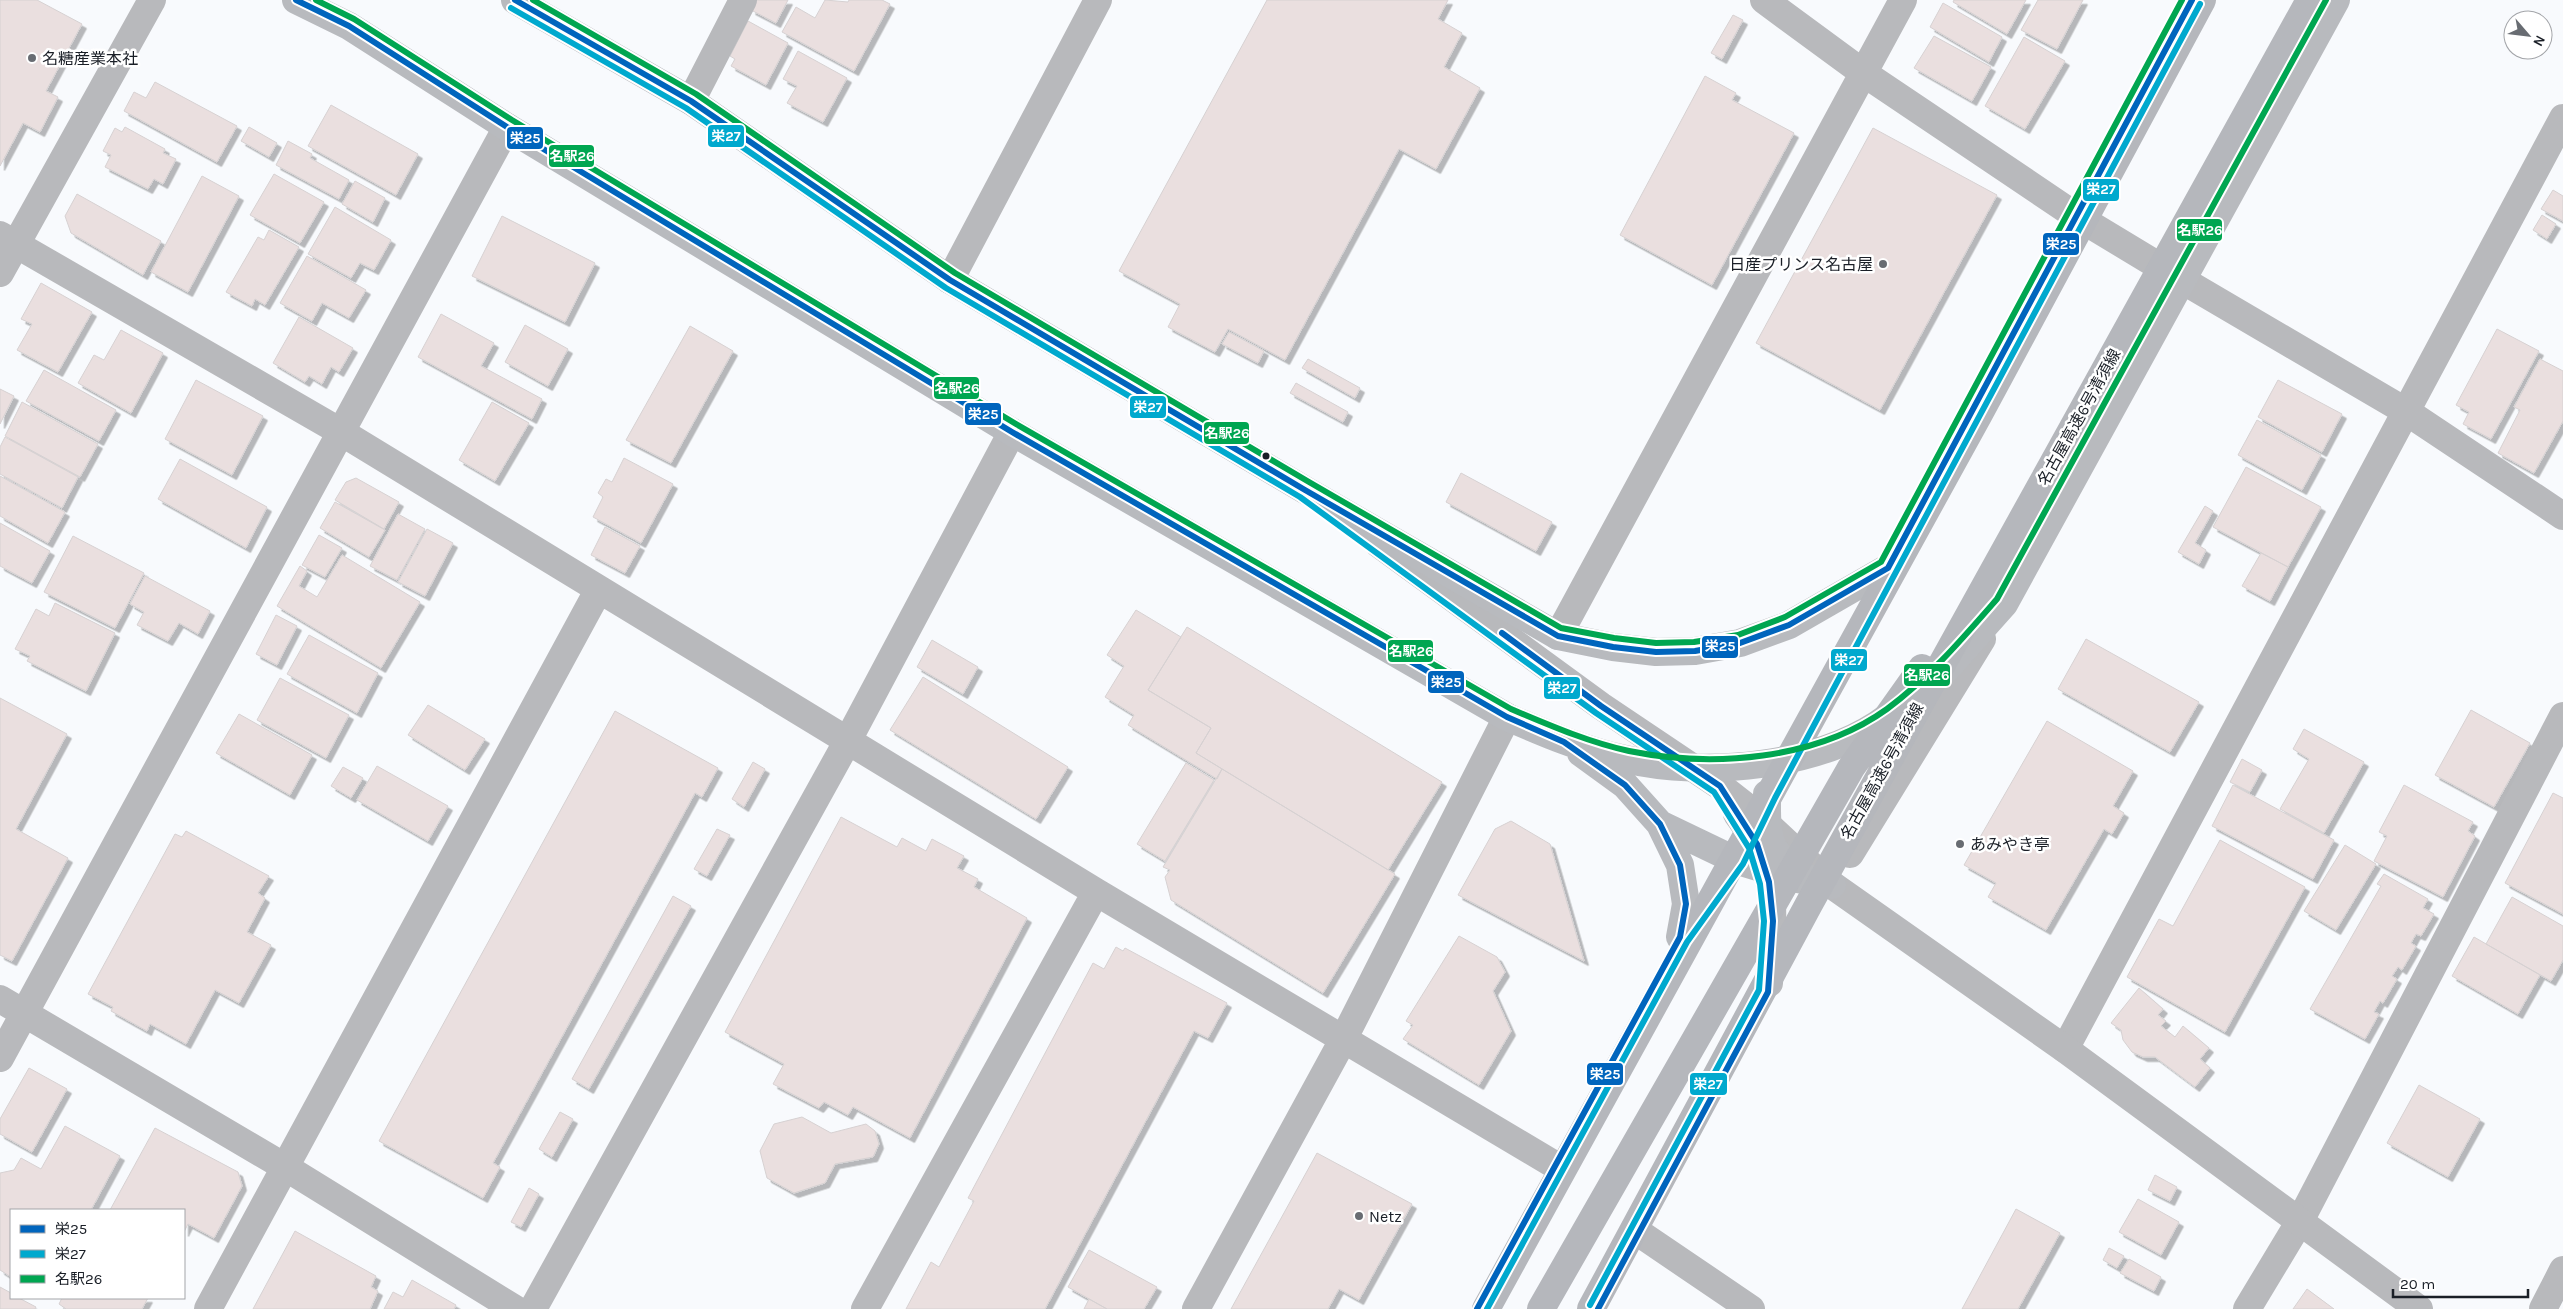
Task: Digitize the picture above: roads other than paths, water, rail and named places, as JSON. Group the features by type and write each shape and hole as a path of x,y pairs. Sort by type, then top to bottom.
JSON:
{"highway":[{"path":"296,0 349,26 507,127 1012,432 1507,717 1564,742 1627,760 1695,768 1784,761 1835,748 1873,729 1933,684 2004,604 2336,0"},
{"path":"515,0 691,101 950,280 1305,490 1558,636 1613,647 1656,652 1695,651 1740,643 1788,625 1888,568"},
{"path":"1680,937 1735,860 1760,816 1784,761 2192,0"},
{"path":"1486,1309 1974,423 2202,0"},
{"name":"名古屋高速6号清須線","path":"1591,1309 1809,904 2310,0"},
{"path":"1541,1309 1850,768 1996,566"},
{"path":"1564,742 1625,785 1660,824 1680,865 1686,904 1680,937"},
{"path":"1660,824 1735,860 1765,870 1823,883"}],"street":[{"path":"0,273 8,239 152,0"},
{"path":"691,101 743,0"},
{"path":"950,280 1098,0"},
{"path":"1764,0 1862,72 2076,216 2407,412 2563,516"},
{"path":"1558,636 1862,72 1903,0"},
{"path":"2065,1049 2563,118"},
{"path":"0,1058 507,127"},
{"path":"8,239 341,432 1096,892 1555,1165"},
{"path":"533,1309 848,742 1012,432"},
{"path":"1305,490 1601,706 1695,768 1760,816 1823,883 2065,1049 2419,1309"},
{"path":"208,1309 598,589"},
{"path":"1598,1309 1795,943 1823,883 2004,604"},
{"path":"2247,1309 2300,1221 2563,716"},
{"path":"1196,1309 1343,1040 1507,717"},
{"path":"1760,816 1757,844 1769,882 1773,921 1768,992"},
{"path":"865,1309 1096,892"},
{"path":"1477,1309 1680,937"},
{"path":"0,999 285,1167 515,1309"},
{"path":"1639,1233 1751,1309"},
{"path":"2543,1309 2563,1270"}],"place":[{"name":"名糖産業本社","path":"32,58"},
{"name":"日産プリンス名古屋","path":"1883,264"},
{"name":"あみやき亭","path":"1960,844"},
{"name":"Netz","path":"1359,1216"}]}
